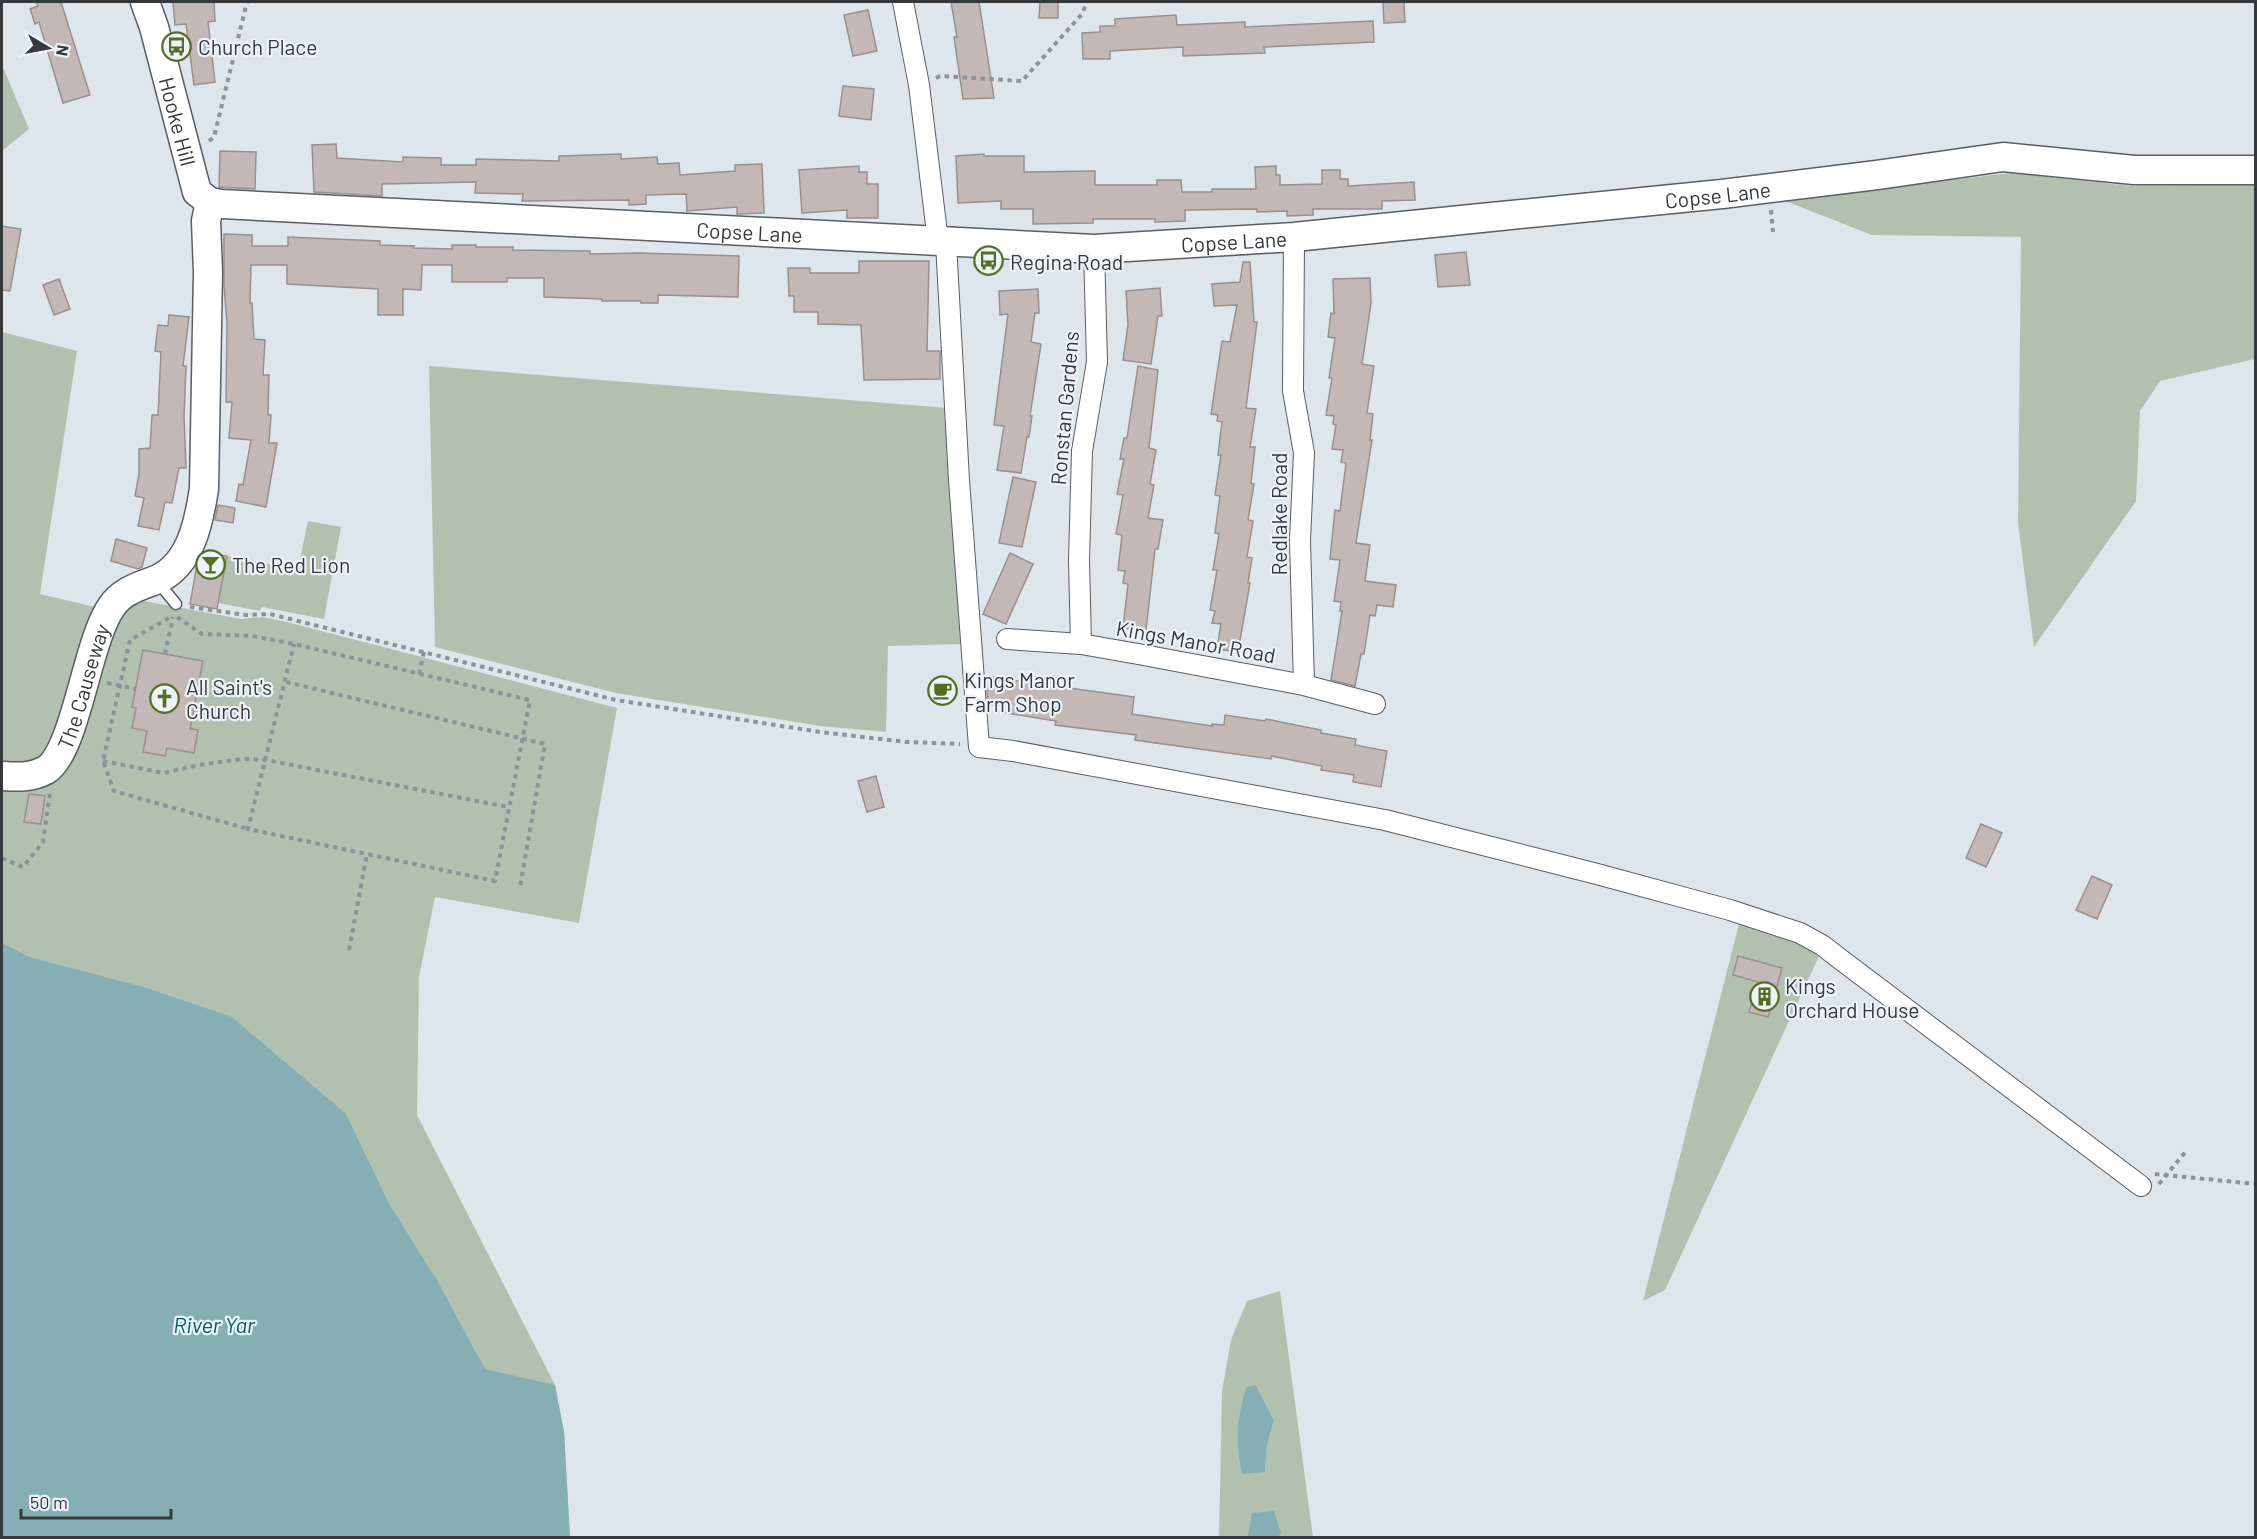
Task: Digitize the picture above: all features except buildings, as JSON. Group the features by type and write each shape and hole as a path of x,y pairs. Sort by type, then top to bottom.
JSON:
{"street":[{"name":"Hooke Hill","path":"145,2 154,27 197,192 210,202"},
{"path":"903,2 919,85 942,242 979,747 1014,751 1385,820 1730,910 1800,933 1831,952 2149,1186"},
{"name":"Copse Lane","path":"210,202 1094,249 1294,237 1722,194 2003,157 2134,170 2256,170"},
{"path":"156,579 180,563 192,539 204,489 208,284 206,221 210,202"},
{"name":"Redlake Road","path":"1294,237 1293,392 1304,453 1300,540 1304,685"},
{"name":"Ronstan Gardens","path":"1081,644 1079,560 1082,452 1097,362 1094,249"},
{"name":"The Causeway","path":"2,776 25,778 47,769 64,744 103,622 112,605 122,595 141,584 156,579"},
{"name":"Kings Manor Road","path":"1007,639 1081,644 1304,685 1375,704"}],"lane":[{"path":"156,579 175,610"}],"path":[{"path":"189,158 214,137 247,2"},
{"path":"919,85 940,76 1022,81 1082,14 1087,2"},
{"path":"175,610 202,634 252,636 294,644 530,700 495,881 248,830 114,791 103,761 130,640 175,610 246,615 270,614 616,700 820,732 979,747"},
{"path":"165,654 175,610"},
{"path":"248,830 294,644"},
{"path":"419,674 424,652"},
{"path":"100,681 136,689"},
{"path":"286,682 544,744 520,887"},
{"path":"103,761 164,773 242,759 266,760 508,807"},
{"path":"2,858 23,867 43,843 51,796 47,769"},
{"path":"349,950 367,854"},
{"path":"2149,1186 2168,1176 2187,1150"},
{"path":"2149,1186 2152,1174 2256,1184"}],"green space":[{"path":"2,65 29,129 2,151"},
{"path":"2011,173 2132,186 2255,184 2255,359 2160,381 2140,411 2136,501 2034,647 2018,523 2021,237 1872,235 1780,199"},
{"path":"2,332 77,351 40,594 99,608 47,757 2,768"},
{"path":"429,366 948,408 963,644 888,646 886,732 820,726 616,693 435,647"},
{"path":"308,521 341,527 324,619 262,607 260,611 218,603 227,556 298,569"},
{"path":"133,599 241,619 262,617 287,622 617,708 579,923 435,897 419,977 417,1115 555,1385 564,1432 570,1537 2,1191 2,784 48,778 112,618"},
{"path":"1740,920 1795,940 1819,956 1665,1290 1643,1301"},
{"path":"1280,1291 1313,1537 1279,1537 1281,1533 1219,1538 1222,1391 1231,1340 1247,1301","holes":["1256,1385 1274,1420 1267,1446 1265,1472"]}],"water":[{"name":"River Yar","path":"2,943 29,957 147,988 232,1017 345,1113 391,1207 438,1282 485,1369 555,1385 564,1432 570,1537 2,1537"},
{"path":"1256,1385 1274,1420 1267,1446 1265,1472 1242,1474 1238,1451 1239,1420 1246,1387"},
{"path":"1274,1511 1281,1533 1279,1537 1248,1536 1252,1513"}],"place":[{"name":"Church Place","path":"177,46"},
{"name":"Regina Road","path":"989,261"},
{"name":"The Red Lion","path":"211,564"},
{"name":"Kings Manor Farm Shop","path":"943,691"},
{"name":"All Saint's Church","path":"165,698"},
{"name":"Kings Orchard House","path":"1764,997"}]}
